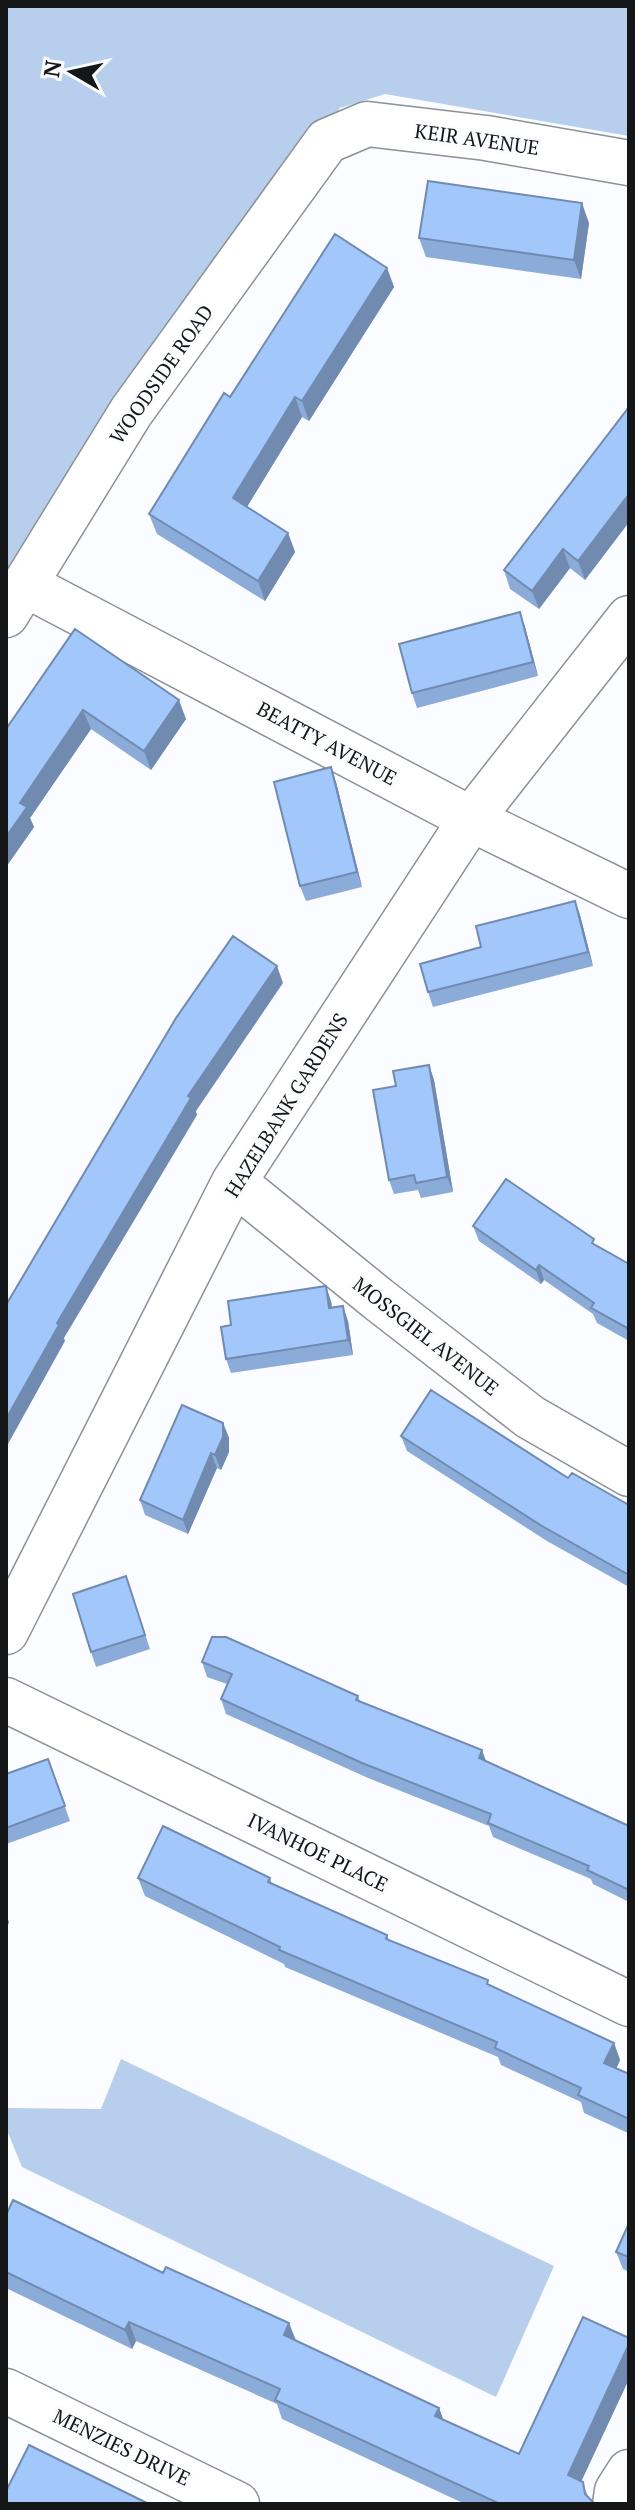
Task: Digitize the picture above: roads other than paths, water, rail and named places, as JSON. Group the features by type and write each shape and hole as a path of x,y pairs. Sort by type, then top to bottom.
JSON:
{"street":[{"name":"KEIR AVENUE","path":"327,141 367,124 486,138 629,163"},
{"name":"WOODSIDE ROAD","path":"16,600 131,412 327,141"},
{"name":"BEATTY AVENUE","path":"16,600 629,896"},
{"name":"HAZELBANK GARDENS","path":"6,1632 234,1182 471,819 629,618"},
{"name":"MOSSGIEL AVENUE","path":"234,1182 530,1417 629,1474"},
{"name":"IVANHOE PLACE","path":"6,1700 629,2004"},
{"name":"MENZIES DRIVE","path":"6,2391 237,2504"},
{"path":"615,2504 617,2491 629,2472"}]}
